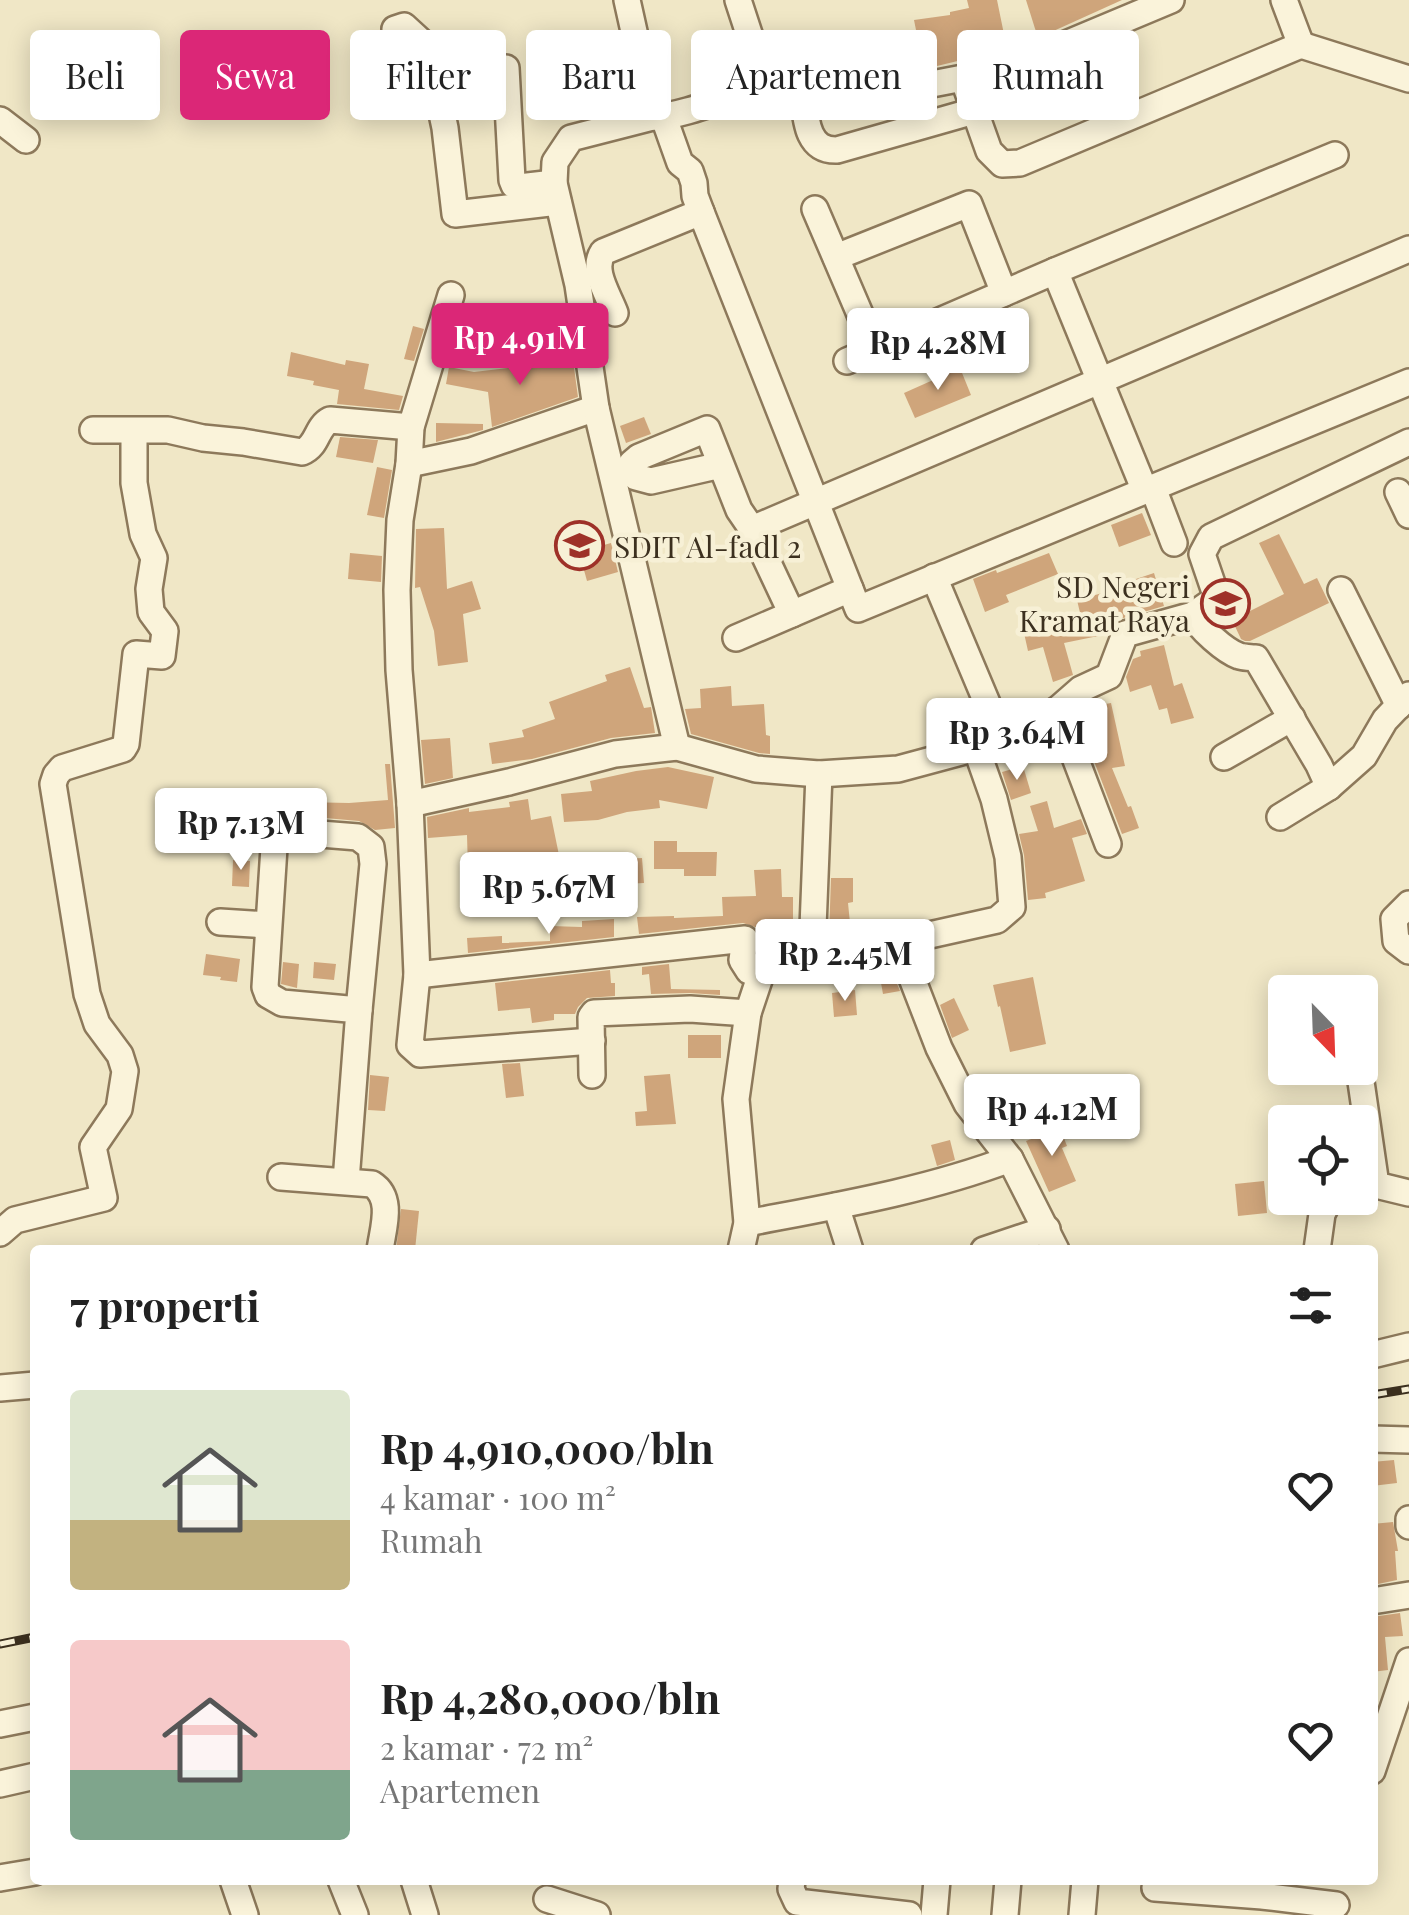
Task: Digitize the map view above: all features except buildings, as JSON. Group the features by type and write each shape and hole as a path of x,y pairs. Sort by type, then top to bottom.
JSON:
{"street":[{"path":"627,0 635,30"},
{"path":"738,0 748,30"},
{"path":"1100,30 1171,0"},
{"path":"1284,0 1301,44"},
{"path":"395,28 404,26 428,48 445,128 455,214 556,193"},
{"path":"1139,113 1301,44 1409,79"},
{"path":"506,68 514,185 556,193"},
{"path":"808,120 816,145 837,150 957,116"},
{"path":"0,120 26,140"},
{"path":"649,120 571,138 554,162 556,193 578,285 596,408 677,748"},
{"path":"659,120 680,163 690,171 698,204 858,608 1409,382"},
{"path":"977,120 989,150 1002,164 1020,163 1122,120"},
{"path":"847,361 1335,155"},
{"path":"615,312 598,268 603,252 698,204"},
{"path":"836,257 968,204 1004,293"},
{"path":"816,209 875,349"},
{"path":"752,529 1409,249"},
{"path":"1054,271 1174,543"},
{"path":"451,296 411,428 396,590 416,974 410,1046 420,1054 592,1041"},
{"path":"409,464 471,451 596,408"},
{"path":"93,430 168,430 302,452 312,447 323,424 330,420 411,428"},
{"path":"0,1233 16,1220 104,1198 94,1147 115,1118 122,1100 123,1062 97,1024 87,994 53,784 62,768 123,750 136,654 162,656 165,631 151,612 154,558 143,534 134,482 134,432"},
{"path":"410,804 615,754 677,748 756,769 819,774 898,769 976,748 1057,710 1081,689 1109,676 1125,634 1193,615 1217,598 1202,554 1211,537 1409,442"},
{"path":"721,465 739,510 792,614"},
{"path":"934,577 990,710"},
{"path":"736,638 850,588"},
{"path":"1280,817 1329,787 1364,756 1385,720 1404,701 1341,590"},
{"path":"1193,615 1197,624 1223,646 1239,656 1256,658 1329,787"},
{"path":"1057,710 1108,844"},
{"path":"1224,758 1292,718"},
{"path":"744,1237 736,1098 748,1013 765,962 898,942 997,920 1012,907 1008,857 976,748"},
{"path":"812,953 819,774"},
{"path":"193,824 358,837 371,847 373,864 346,1181"},
{"path":"275,832 265,986 268,995 282,1002 359,1010"},
{"path":"1409,904 1394,918 1396,941 1409,951"},
{"path":"220,922 268,925"},
{"path":"416,974 746,939 742,960 749,972 760,975"},
{"path":"898,942 939,1048 967,1104 1010,1159 1052,1240 1018,1245"},
{"path":"592,1075 591,1017 597,1012 748,1013"},
{"path":"744,1237 836,1206 938,1182 1010,1159"},
{"path":"281,1177 372,1184 384,1194 386,1203 381,1245"},
{"path":"1378,1188 1409,1193"},
{"path":"836,1206 848,1245"},
{"path":"1318,1245 1322,1215"},
{"path":"744,1237 775,1230"},
{"path":"1378,1354 1409,1346"},
{"path":"0,1388 30,1386"},
{"path":"1378,1439 1409,1440"},
{"path":"1378,1600 1409,1595"},
{"path":"1378,1753 1409,1661"},
{"path":"0,1724 30,1724"},
{"path":"0,1784 30,1777"},
{"path":"0,1878 30,1873"},
{"path":"235,1885 246,1915"},
{"path":"344,1885 356,1915"},
{"path":"416,1885 425,1915"},
{"path":"791,1885 797,1902 909,1915"},
{"path":"934,1915 937,1885"},
{"path":"1005,1915 1008,1885"},
{"path":"1082,1915 1084,1885"},
{"path":"1155,1888 1337,1900"},
{"path":"546,1905 597,1915"}],"railway":[{"path":"1378,1394 1409,1389"},
{"path":"0,1644 30,1638"}],"place":[{"name":"SDIT Al-fadl 2","path":"579,546"},
{"name":"SD Negeri Kramat Raya","path":"1225,603"}]}
